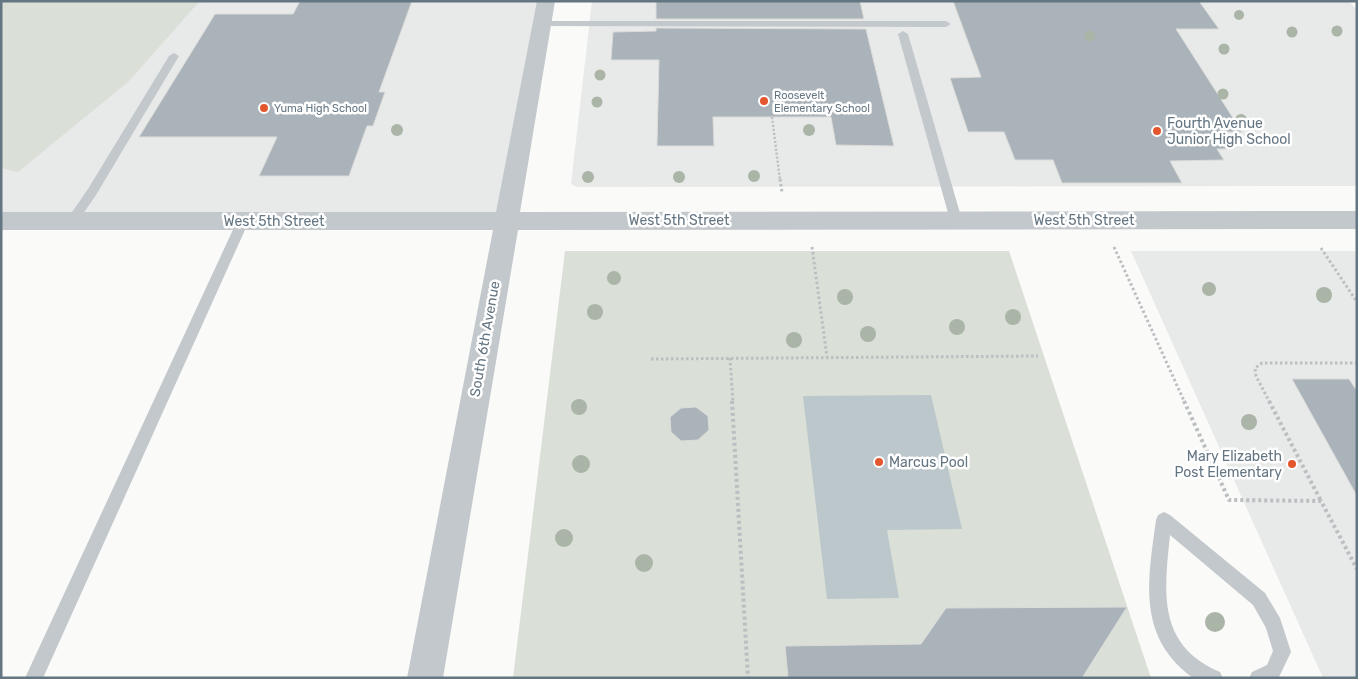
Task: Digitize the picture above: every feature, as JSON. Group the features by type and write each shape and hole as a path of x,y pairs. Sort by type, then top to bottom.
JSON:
{"street":[{"name":"South 6th Avenue","path":"425,678 544,13"},
{"name":"West 5th Street","path":"1,221 1357,220"}],"lane":[{"path":"544,13 946,24"},
{"path":"903,34 956,220"},
{"path":"72,221 92,192 174,56"},
{"path":"34,678 243,221"},
{"path":"1214,678 1203,676 1176,653 1161,626 1156,602 1164,520 1259,599 1274,624 1282,652 1273,671 1258,678"}],"path":[{"path":"772,117 782,192"},
{"path":"812,246 827,357"},
{"path":"1114,246 1229,500 1321,501"},
{"path":"1321,247 1357,302"},
{"path":"651,359 1038,356"},
{"path":"730,358 748,678"},
{"path":"1357,364 1262,364 1255,368 1256,376 1357,569"}],"shaded area":[{"name":"Yuma High School","path":"1,1 546,1 507,220 1,221"},
{"path":"1,1 206,1 198,3 129,81 18,172 1,168"},
{"path":"592,1 1349,1 1357,10 1357,186 577,187 571,184"},
{"path":"565,251 1009,251 1151,678 513,678"},
{"name":"Mary Elizabeth Post Elementary","path":"1131,251 1357,251 1357,678 1323,678"},
{"name":"Marcus Pool","path":"931,395 962,529 887,530 899,598 827,599 803,396"}],"building":[{"path":"300,1 412,1 379,92 385,92 373,126 367,126 349,176 259,176 277,137 139,137 215,14 293,14"},
{"path":"656,1 860,1 864,19 656,19"},
{"path":"953,1 1199,1 1219,29 1176,29 1242,132 1222,132 1233,149 1217,149 1224,160 1170,161 1182,183 1062,183 1053,160 1015,160 1004,132 968,132 950,78 981,77"},
{"path":"656,28 866,29 894,146 836,145 831,117 713,117 714,146 657,146 659,60 611,60 613,32 656,31"},
{"path":"1292,379 1349,379 1357,391 1357,496"},
{"path":"696,407 708,416 709,430 698,440 681,441 671,432 670,417 681,408"},
{"path":"1127,607 1082,678 788,678 785,646 921,644 946,608"}],"place":[{"name":"Roosevelt Elementary School","path":"764,101"},
{"name":"Yuma High School","path":"264,108"},
{"name":"Fourth Avenue Junior High School","path":"1157,131"},
{"name":"Marcus Pool","path":"879,462"},
{"name":"Mary Elizabeth Post Elementary","path":"1292,464"}]}
